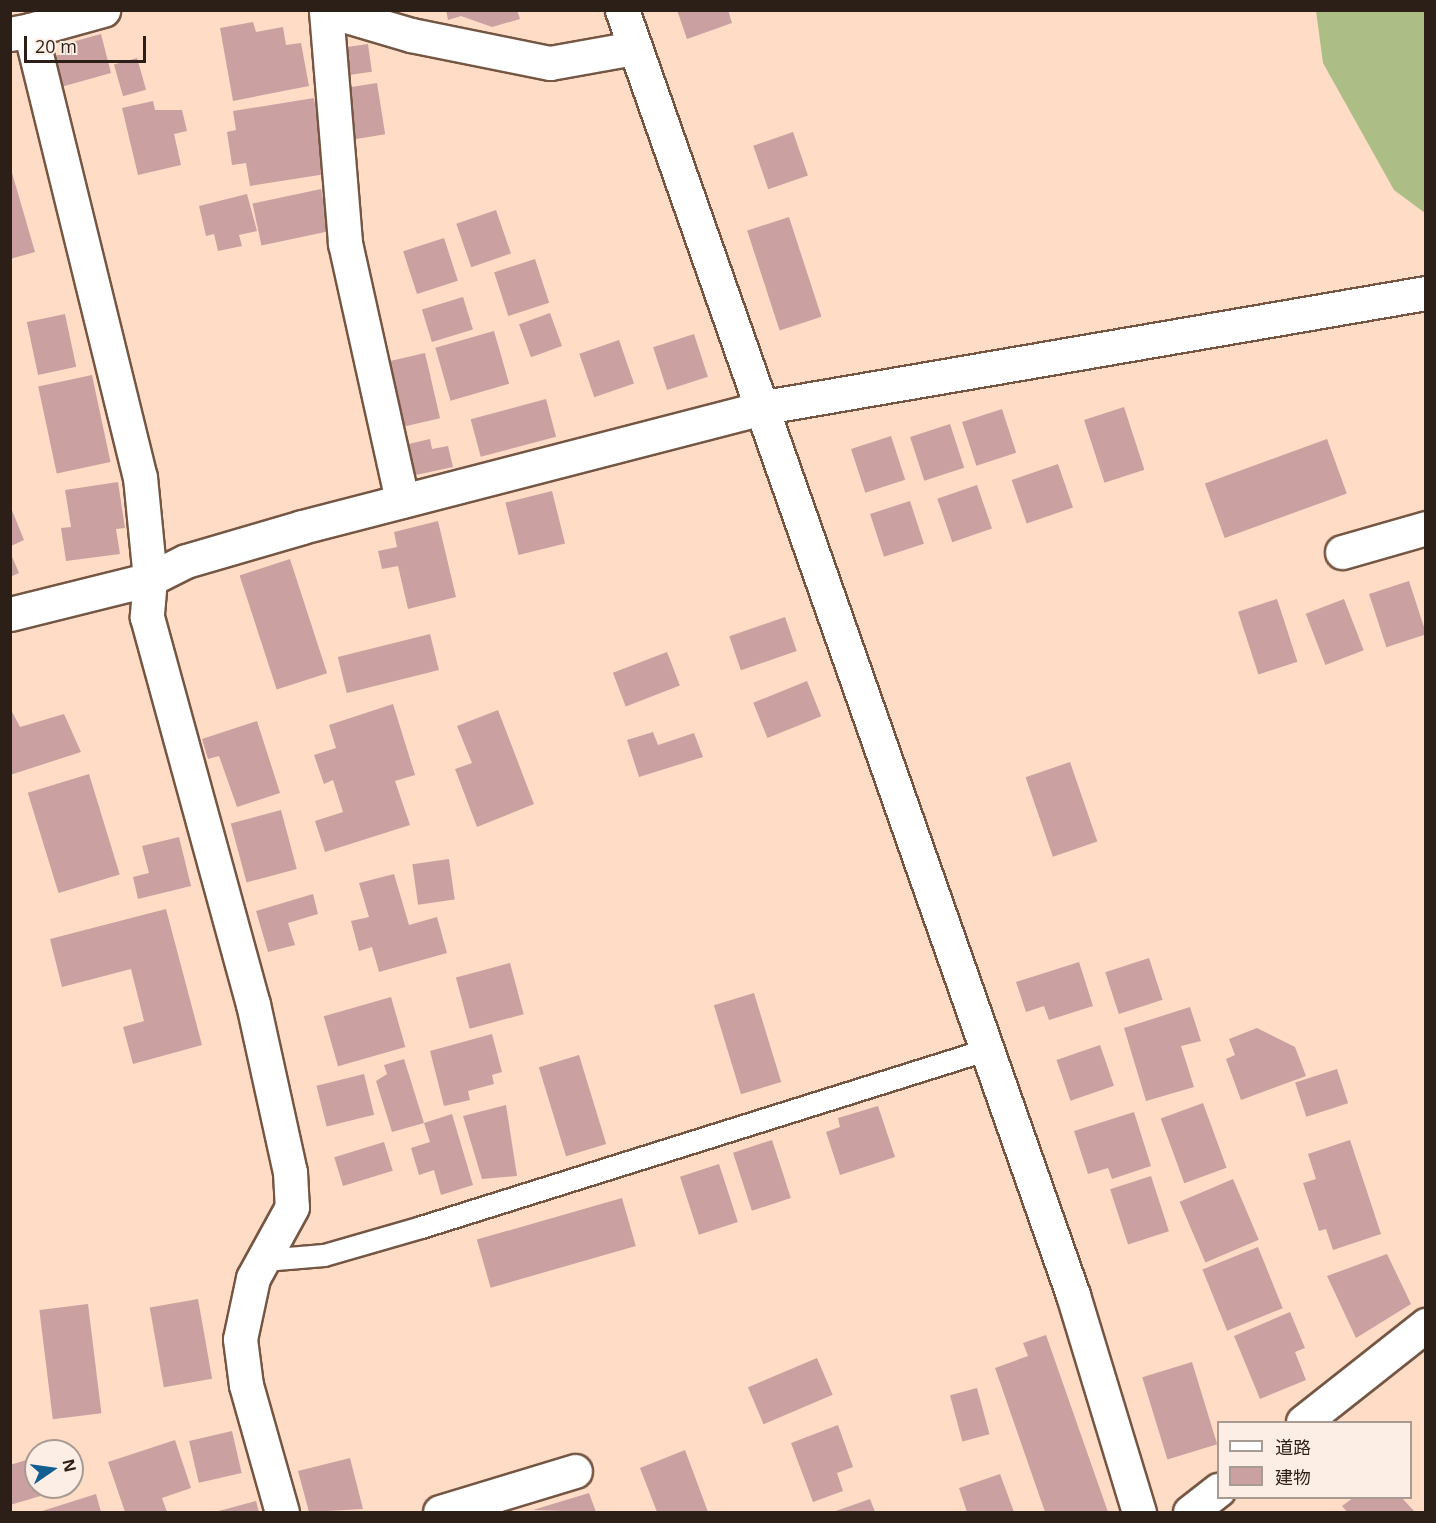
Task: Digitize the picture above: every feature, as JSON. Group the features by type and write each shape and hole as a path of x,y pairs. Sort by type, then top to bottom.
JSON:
{"street":[{"path":"103,10 20,32 140,477 150,579 147,617 253,1004 290,1172 292,1208 253,1278 240,1339 246,1385 282,1512"},
{"path":"622,10 765,407 985,1050 1073,1295 1139,1512"},
{"path":"402,501 345,243 326,11 550,63 634,48"},
{"path":"10,614 150,579 186,561 402,501 765,407 1425,293"},
{"path":"1341,552 1425,528"},
{"path":"1304,1421 1425,1325"},
{"path":"440,1512 575,1471"},
{"path":"1190,1512 1217,1491"}],"lane":[{"path":"264,1260 309,1258 357,1246 985,1050"}],"green space":[{"path":"1316,11 1425,11 1425,213 1394,190 1323,63"}],"building":[{"path":"446,10 517,10 520,19 492,27 461,16 448,20"},
{"path":"677,10 728,10 732,23 687,39"},
{"path":"253,22 256,32 283,27 286,45 301,43 309,86 233,101 220,28"},
{"path":"101,34 111,73 61,87 53,56 64,54 61,45"},
{"path":"368,44 372,72 340,76 336,48"},
{"path":"137,58 146,90 123,96 114,65"},
{"path":"377,83 385,134 349,140 340,89"},
{"path":"314,98 326,174 250,186 246,163 232,165 227,132 236,130 233,111"},
{"path":"153,101 155,110 182,110 187,131 174,134 181,165 138,175 122,108"},
{"path":"793,132 808,175 768,189 753,146"},
{"path":"10,166 35,252 10,259"},
{"path":"321,189 330,231 261,246 253,204"},
{"path":"247,194 257,231 239,235 242,246 218,251 214,234 206,236 199,206"},
{"path":"496,210 511,253 471,267 456,224"},
{"path":"789,217 821,317 780,330 747,231"},
{"path":"444,238 458,281 417,294 403,251"},
{"path":"535,259 549,303 508,316 494,272"},
{"path":"463,297 473,330 432,342 422,310"},
{"path":"550,313 562,346 531,357 519,324"},
{"path":"65,314 76,367 38,375 27,322"},
{"path":"494,331 509,384 451,401 435,348"},
{"path":"694,334 708,377 667,390 653,347"},
{"path":"619,340 634,383 594,397 579,354"},
{"path":"425,353 440,418 403,427 388,362"},
{"path":"92,375 111,462 57,473 38,386"},
{"path":"546,399 556,437 481,457 471,419"},
{"path":"1124,407 1144,470 1104,483 1084,420"},
{"path":"1002,409 1016,453 976,466 962,422"},
{"path":"950,424 964,468 924,481 910,437"},
{"path":"891,436 905,480 865,493 851,449"},
{"path":"430,439 432,449 448,446 453,467 411,476 404,445"},
{"path":"1327,439 1347,494 1225,538 1205,483"},
{"path":"1058,464 1073,507 1027,523 1012,480"},
{"path":"118,482 125,528 116,529 120,554 66,561 61,528 71,527 65,490"},
{"path":"977,485 992,528 952,542 937,499"},
{"path":"552,491 565,543 518,555 505,503"},
{"path":"910,501 924,544 884,557 870,514"},
{"path":"11,508 24,540 11,546"},
{"path":"438,521 456,597 408,609 398,566 382,569 378,551 397,547 394,532"},
{"path":"10,552 19,573 10,577"},
{"path":"290,559 327,673 277,690 240,575"},
{"path":"1409,581 1426,634 1386,647 1369,594"},
{"path":"1277,599 1297,662 1258,674 1238,612"},
{"path":"1344,599 1364,650 1325,665 1306,614"},
{"path":"785,617 797,651 741,670 729,636"},
{"path":"430,634 439,670 347,693 338,657"},
{"path":"667,652 680,686 626,706 613,673"},
{"path":"807,681 821,716 767,738 753,703"},
{"path":"393,704 415,775 395,781 410,825 325,852 315,821 343,812 333,780 324,784 314,755 336,748 329,725"},
{"path":"10,708 20,727 64,714 81,752 10,775"},
{"path":"498,710 534,804 477,827 455,769 472,763 457,726"},
{"path":"257,721 280,793 237,807 219,756 208,759 202,739"},
{"path":"653,732 658,745 694,733 703,757 639,777 627,740"},
{"path":"1070,762 1097,841 1053,857 1026,777"},
{"path":"89,774 120,874 58,893 28,793"},
{"path":"281,810 297,869 247,882 231,823"},
{"path":"179,837 191,886 138,899 133,877 149,873 142,846"},
{"path":"449,859 455,900 418,905 412,864"},
{"path":"394,874 409,925 437,917 447,953 379,972 372,947 359,951 351,921 369,917 359,883"},
{"path":"313,894 318,914 288,923 295,945 268,952 256,911"},
{"path":"166,909 202,1045 133,1064 123,1027 144,1021 131,969 62,987 50,939"},
{"path":"1149,958 1163,1000 1119,1014 1105,972"},
{"path":"1079,962 1093,1006 1049,1020 1044,1006 1026,1012 1016,982"},
{"path":"510,963 524,1014 470,1029 456,977"},
{"path":"754,993 781,1082 741,1094 714,1005"},
{"path":"391,997 405,1047 338,1066 324,1016"},
{"path":"1190,1007 1201,1041 1181,1046 1194,1087 1146,1101 1124,1028"},
{"path":"1257,1028 1295,1047 1306,1076 1241,1100 1226,1059 1235,1055 1229,1039"},
{"path":"492,1034 502,1072 492,1075 494,1084 468,1091 470,1100 444,1106 430,1051"},
{"path":"1100,1045 1114,1086 1071,1101 1057,1060"},
{"path":"579,1055 606,1144 566,1156 539,1067"},
{"path":"404,1059 424,1123 392,1132 376,1081 387,1074 384,1065"},
{"path":"1337,1069 1348,1103 1306,1117 1295,1083"},
{"path":"364,1074 374,1115 327,1127 316,1086"},
{"path":"1203,1103 1227,1168 1184,1183 1161,1118"},
{"path":"506,1105 517,1176 482,1179 463,1116"},
{"path":"878,1106 895,1157 840,1175 826,1132 840,1127 838,1118"},
{"path":"1134,1112 1151,1166 1112,1179 1108,1168 1088,1174 1074,1131"},
{"path":"452,1114 473,1185 441,1195 434,1170 419,1175 411,1148 430,1142 424,1123"},
{"path":"772,1140 791,1198 752,1211 733,1153"},
{"path":"1350,1140 1381,1234 1333,1250 1326,1229 1319,1231 1303,1183 1316,1179 1308,1154"},
{"path":"384,1142 393,1171 343,1186 334,1157"},
{"path":"719,1164 738,1222 699,1235 680,1177"},
{"path":"1151,1176 1169,1231 1128,1244 1110,1189"},
{"path":"1233,1179 1259,1240 1205,1262 1180,1202"},
{"path":"622,1198 636,1246 491,1288 477,1240"},
{"path":"1258,1247 1283,1308 1227,1331 1202,1269"},
{"path":"1387,1254 1411,1304 1356,1338 1327,1276"},
{"path":"198,1299 212,1379 164,1387 150,1308"},
{"path":"88,1304 101,1413 53,1419 39,1310"},
{"path":"1290,1312 1305,1348 1295,1352 1306,1380 1260,1399 1234,1336"},
{"path":"1046,1335 1108,1512 1045,1512 995,1368 1028,1356 1023,1343"},
{"path":"817,1358 833,1395 764,1424 748,1387"},
{"path":"1192,1362 1217,1444 1167,1459 1142,1377"},
{"path":"977,1388 989,1434 962,1442 950,1395"},
{"path":"838,1425 853,1467 837,1473 843,1491 813,1502 791,1443"},
{"path":"232,1431 242,1473 199,1483 189,1441"},
{"path":"175,1440 191,1488 162,1498 167,1512 125,1512 108,1462"},
{"path":"685,1450 708,1512 657,1512 640,1468"},
{"path":"350,1458 363,1509 309,1512 298,1471"},
{"path":"24,1461 24,1499 30,1499 10,1505 10,1465"},
{"path":"1000,1474 1014,1512 967,1512 959,1488"},
{"path":"589,1493 596,1512 533,1510"},
{"path":"96,1494 101,1512 39,1512 84,1499"},
{"path":"870,1499 875,1512 833,1512"},
{"path":"1352,1499 1403,1499 1415,1512 1347,1512 1342,1506"},
{"path":"256,1501 259,1512 215,1512"}]}
